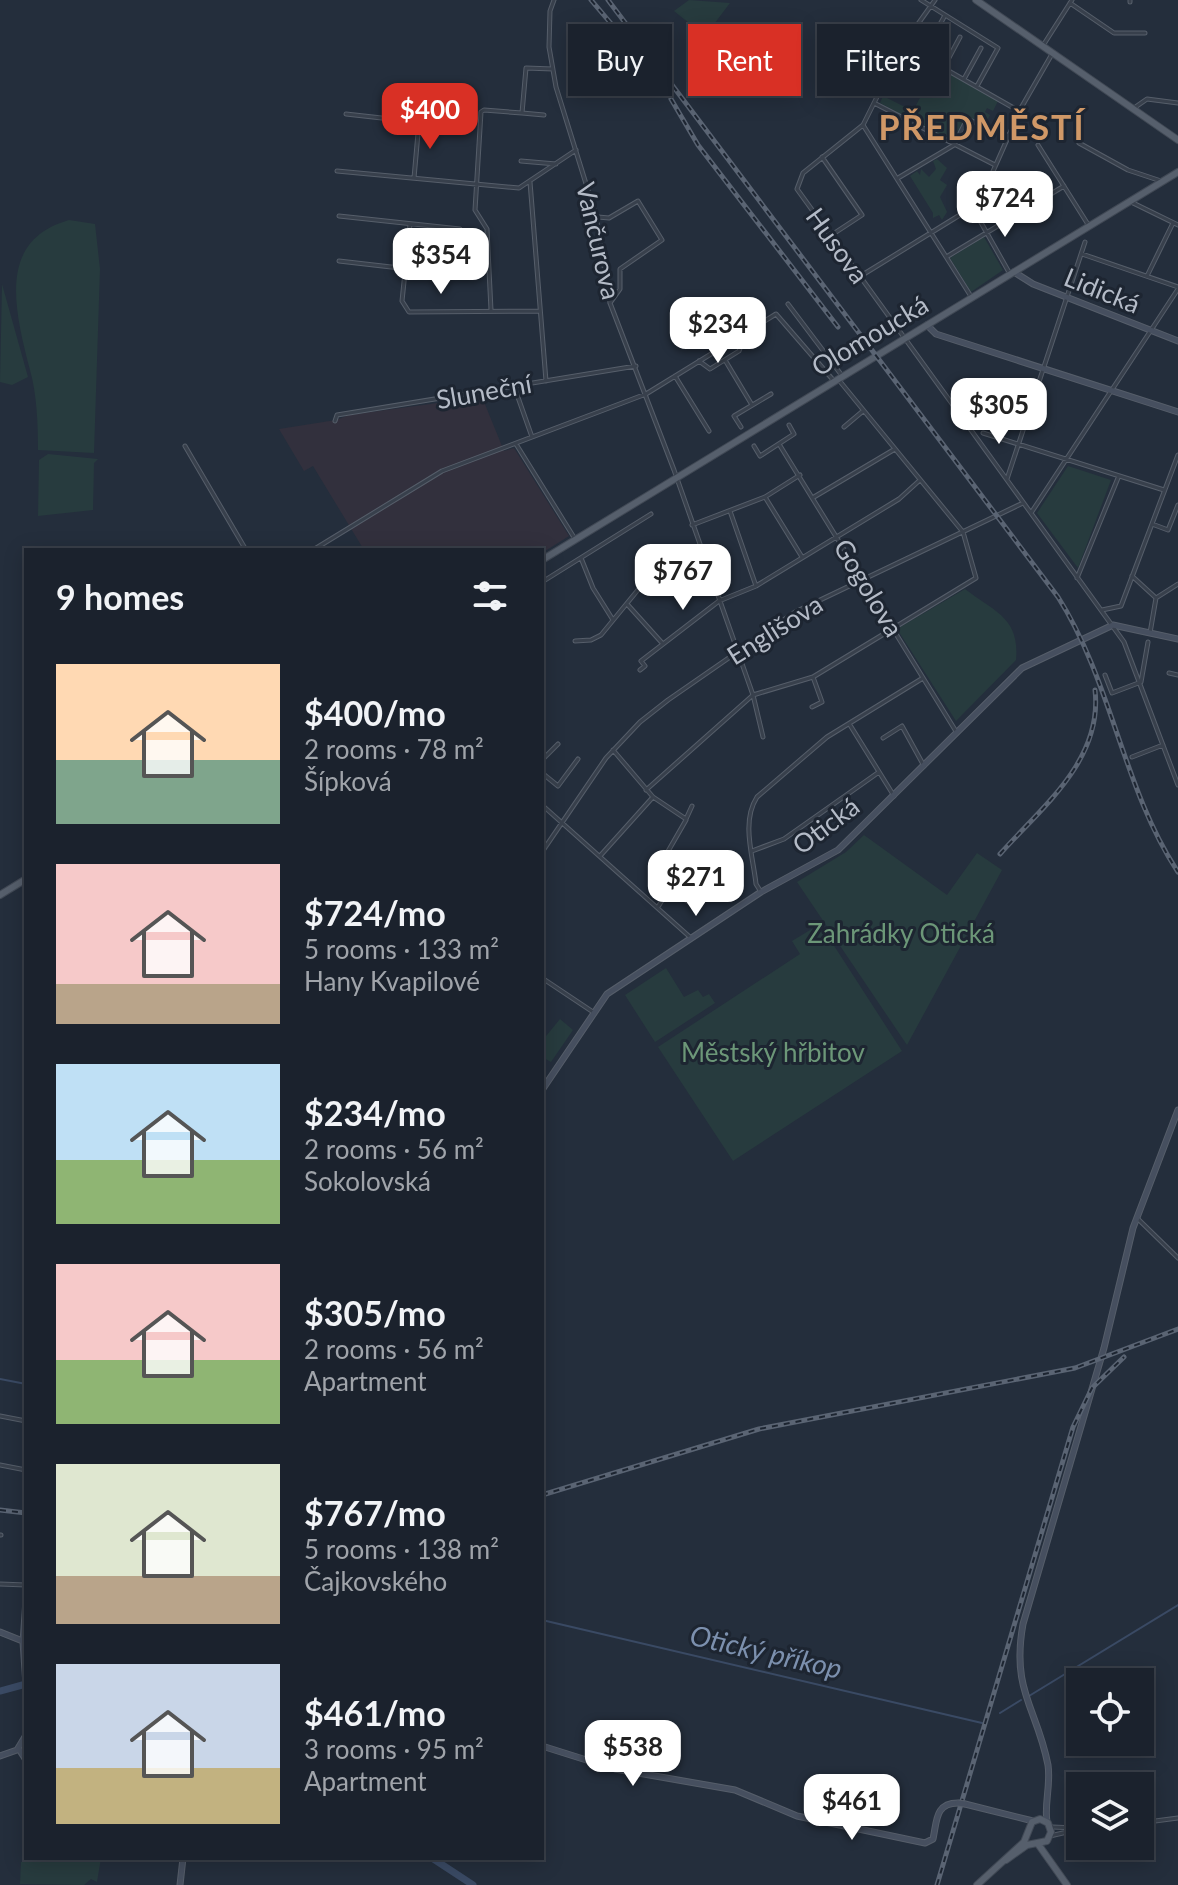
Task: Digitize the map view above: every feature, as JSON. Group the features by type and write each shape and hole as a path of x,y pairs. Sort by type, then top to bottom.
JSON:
{"main road":[{"path":"976,0 1178,140"},
{"name":"Olomoucká","path":"544,559 1178,172"},
{"name":"Lidická","path":"1012,273 1032,284 1178,341"},
{"path":"927,325 936,334 1178,412"},
{"path":"1113,625 1178,639"},
{"name":"Otická","path":"544,1087 611,990 761,892 838,850 1022,668 1113,625"},
{"path":"0,895 24,880"},
{"path":"1056,1870 1049,1838 1048,1764 1021,1682 1021,1634 1104,1348 1136,1218 1178,1110"},
{"path":"0,1632 24,1642"},
{"path":"0,1756 19,1749 24,1739"},
{"path":"544,1747 615,1769 735,1790 797,1816 925,1843 933,1839 939,1810 947,1803 965,1804 1048,1824"},
{"path":"19,1749 24,1757"},
{"path":"1006,1860 1035,1820 1049,1788"},
{"path":"1014,1817 1067,1885"},
{"path":"977,1885 1006,1860 1049,1838"},
{"path":"180,1885 183,1860"}],"street":[{"name":"Vančurova","path":"554,0 550,11 549,47 553,69 596,216 610,303 636,366 738,652 763,737"},
{"path":"921,0 998,48 977,86"},
{"path":"918,24 935,0"},
{"path":"1042,47 1071,2 1114,33 1145,33"},
{"path":"940,24 944,16"},
{"path":"953,30 957,23"},
{"path":"949,58 965,28"},
{"path":"973,41 976,35"},
{"path":"964,79 985,41"},
{"path":"1012,273 986,234 976,210 1019,111 1052,54"},
{"path":"522,113 526,68 553,69"},
{"path":"949,70 1019,111"},
{"path":"866,221 822,157 863,125 878,96"},
{"path":"1134,108 1147,99 1178,103"},
{"path":"874,103 952,146 996,165"},
{"path":"491,310 487,229 475,210 481,112 544,115"},
{"path":"346,114 453,126"},
{"path":"898,178 952,146 967,119 1009,136"},
{"path":"414,178 419,122"},
{"path":"863,125 972,298"},
{"path":"1079,143 1128,170 1161,181"},
{"path":"1038,145 1089,226"},
{"path":"337,171 519,188 576,150"},
{"name":"Husova","path":"822,157 799,177 799,194 1113,625 1129,650 1178,785"},
{"path":"521,161 556,164"},
{"path":"530,182 546,381"},
{"path":"946,257 1064,186"},
{"path":"596,216 609,218 638,201 662,240 620,269 620,289 610,303"},
{"path":"1130,201 1176,224 1147,276"},
{"path":"859,277 968,210 976,210"},
{"path":"830,236 862,215"},
{"path":"339,216 460,229"},
{"path":"410,224 402,301 409,312 540,311"},
{"path":"1007,479 1077,257 1082,254 1085,242"},
{"path":"1031,514 1178,288 1082,254"},
{"path":"339,261 426,271"},
{"path":"646,790 753,695 813,677 976,578 977,572 963,532 863,411 788,304"},
{"path":"316,548 442,471 646,394 776,314 839,379"},
{"path":"699,361 710,369 725,360 741,348 738,337"},
{"path":"725,360 752,405"},
{"name":"Sluneční","path":"335,421 337,415 636,366"},
{"path":"675,376 709,431"},
{"path":"514,386 532,437"},
{"path":"741,427 734,416 771,394"},
{"path":"844,427 863,411"},
{"path":"754,446 760,456 794,434 789,425"},
{"path":"983,433 1164,490"},
{"path":"516,444 575,540"},
{"name":"Gogolova","path":"779,444 957,733"},
{"path":"185,446 245,548"},
{"path":"814,497 895,449"},
{"path":"1101,610 1121,606 1178,455"},
{"path":"692,525 765,497 800,475"},
{"path":"1077,578 1118,476"},
{"path":"640,670 645,666 641,661 719,601 756,586 899,499 920,480"},
{"path":"765,497 802,557"},
{"name":"Englišova","path":"544,849 613,750 651,713 795,612 1023,503"},
{"path":"1151,524 1168,530 1178,505"},
{"path":"730,511 756,586"},
{"path":"544,581 651,514"},
{"path":"575,641 595,639 613,620 650,573 654,555"},
{"path":"581,558 592,585 613,620"},
{"path":"1131,575 1156,598"},
{"path":"1150,633 1156,598 1178,584"},
{"path":"627,604 663,644"},
{"path":"1105,675 1112,693 1141,682 1148,642"},
{"path":"1169,673 1178,675"},
{"path":"812,707 822,702 813,677"},
{"path":"761,892 756,884 750,809 757,797 791,765 849,723 923,678"},
{"path":"849,723 894,796"},
{"path":"883,738 902,726 924,766"},
{"path":"544,758 558,744"},
{"path":"1132,757 1163,745"},
{"path":"613,750 653,797 686,819"},
{"path":"544,775 558,786 578,759"},
{"path":"752,851 789,835 879,772"},
{"path":"600,856 653,797"},
{"path":"680,871 663,860 692,806"},
{"path":"544,807 691,938"},
{"path":"658,907 680,871 687,869 695,856"},
{"path":"669,890 694,905 721,887"},
{"path":"544,979 593,1012"},
{"path":"1136,1218 1178,1258"},
{"path":"0,1416 24,1421"},
{"path":"0,1465 24,1470"},
{"path":"0,1584 24,1585"},
{"path":"1154,1821 1178,1818"},
{"path":"1048,1824 1066,1827"},
{"path":"1049,1838 1066,1833"}],"shaded area":[{"path":"482,397 504,451 514,448 569,536 544,552 544,548 363,548 313,466 304,471 279,429 349,415"}],"green space":[{"path":"689,0 730,3 714,24 690,24 674,11"},
{"path":"949,73 998,101 993,111 987,108 985,112 990,115 986,123 965,118 954,143 880,103 883,96 913,111 921,96 949,96"},
{"path":"937,159 947,168 940,180 947,185 940,197 947,212 942,220 939,215 933,218 933,213 910,176 917,171 920,175 921,169 929,177 936,169 933,161"},
{"path":"69,220 95,224 100,269 94,453 38,450 34,390 16,298 22,258 31,242 47,229"},
{"path":"984,237 1003,270 971,292 950,258"},
{"path":"2,284 28,377 12,385 0,382"},
{"path":"48,454 98,459 94,463 93,510 38,516 39,460"},
{"path":"1068,466 1111,480 1078,568 1037,513"},
{"path":"965,589 1010,625 1014,634 1016,660 956,721 897,629"},
{"name":"Zahrádky Otická","path":"864,835 947,895 977,853 1002,870 907,1045 797,882 846,852"},
{"name":"Městský hřbitov","path":"820,924 902,1051 733,1161 658,1047 800,954 792,941"},
{"path":"666,968 684,997 698,990 703,997 709,994 715,1003 655,1042 625,995"},
{"path":"560,1019 573,1030 551,1062 544,1058 544,1039"},
{"path":"101,1860 97,1882 91,1879 84,1885 20,1884 21,1862"}],"waterway":[{"name":"Otický příkop","path":"0,1379 24,1384"},
{"name":"Otický příkop","path":"1029,1696 1178,1605"},
{"name":"Otický příkop","path":"544,1620 982,1723"},
{"path":"0,1691 24,1685"},
{"name":"Otický příkop","path":"1000,1713 1021,1700"},
{"path":"435,1860 473,1885"}],"railway":[{"path":"591,0 611,24"},
{"path":"608,0 1058,597 1092,664 1144,806 1178,872"},
{"path":"671,99 698,145 838,327"},
{"path":"1000,854 1051,800 1080,760 1095,715 1095,690"},
{"path":"544,1494 759,1429 1075,1368 1178,1329"},
{"path":"937,1885 1073,1427 1092,1388 1124,1357"},
{"path":"0,1510 24,1513"}],"district":[{"name":"PŘEDMĚSTÍ","path":"982,128"}]}
